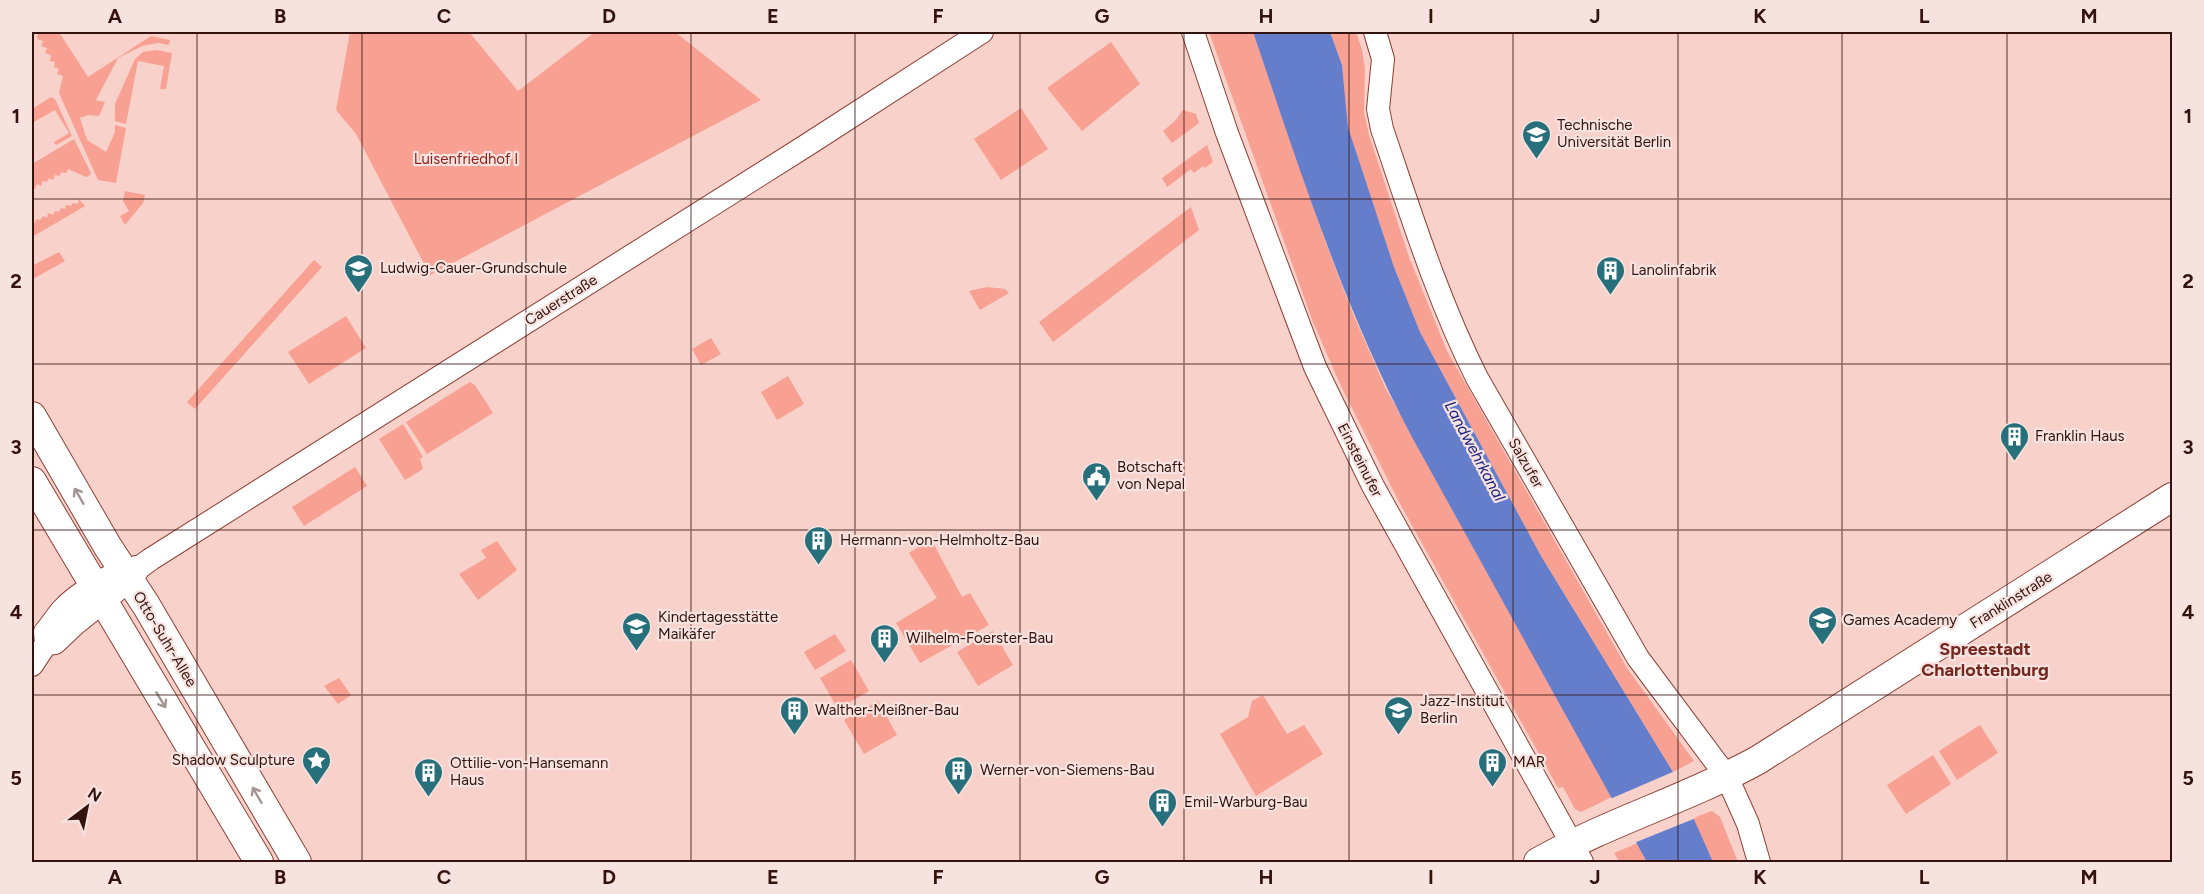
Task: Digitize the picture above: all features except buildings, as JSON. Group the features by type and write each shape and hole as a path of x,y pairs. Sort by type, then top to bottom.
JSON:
{"main road":[{"name":"Otto-Suhr-Allee","path":"32,416 131,572 297,862"},
{"path":"32,481 259,862"},
{"name":"Franklinstraße","path":"1538,862 1577,853 1601,831 1727,777 1758,760 2172,497"}],"street":[{"name":"Cauerstraße","path":"32,665 46,644 45,633 64,608 98,594 982,32"},
{"name":"Einsteinufer","path":"1193,32 1227,133 1320,376 1373,486 1577,853"},
{"name":"Salzufer","path":"1375,32 1383,59 1378,109 1382,129 1431,274 1456,336 1477,378 1638,658 1727,777 1748,824 1759,862"}],"green space":[{"path":"33,32 59,32 88,77 151,36 170,40 169,45 158,43 142,46 118,58 96,100 105,102 99,116 88,115 80,118 87,140 106,152 115,132 115,125 126,128 116,183 98,180 59,93 63,76 57,74 59,69 54,67 55,62 50,61 51,55 45,53 47,48 41,46 43,41 37,39 38,33"},
{"name":"Luisenfriedhof I","path":"350,32 469,32 518,91 595,32 675,32 761,100 430,275 356,134 336,110"},
{"path":"1209,32 1253,32 1327,246 1353,314 1385,387 1612,797 1581,812 1575,809 1563,787 1558,788 1399,502 1340,384 1313,322"},
{"path":"1330,32 1356,32 1365,68 1364,112 1369,135 1409,257 1447,351 1627,668 1694,761 1673,772 1541,556 1420,332 1394,267 1348,127 1342,65"},
{"path":"1111,42 1140,84 1082,131 1047,88"},
{"path":"156,50 172,53 166,89 160,89 164,66 138,61 126,124 115,121 115,104 135,59 143,52"},
{"path":"51,97 55,99 72,136 56,145 54,142 69,133 55,110 32,123 32,109"},
{"path":"1021,108 1048,149 1001,180 974,139"},
{"path":"1183,110 1196,114 1199,123 1172,143 1163,131"},
{"path":"74,139 91,173 89,176 86,177 68,169 66,173 55,175 53,180 49,178 47,182 43,181 41,186 37,184 35,189 32,188 32,164"},
{"path":"1207,145 1213,162 1194,173 1191,169 1167,187 1162,178"},
{"path":"125,191 145,195 143,203 125,225 120,216 129,211 123,201"},
{"path":"79,199 85,206 32,237 32,222 35,223 36,219 40,220 43,216 47,218 48,213 53,215 61,208 65,209 66,205 78,204"},
{"path":"1191,207 1199,230 1053,342 1039,322"},
{"path":"59,252 65,261 33,279 32,266"},
{"path":"314,260 322,267 195,409 187,402"},
{"path":"987,287 1005,289 1009,293 980,310 969,291"},
{"path":"346,316 366,348 309,384 288,352"},
{"path":"711,338 721,354 701,365 692,349"},
{"path":"788,376 804,404 777,420 761,392"},
{"path":"470,382 475,385 493,413 427,454 406,422"},
{"path":"403,424 423,457 420,459 423,469 405,480 379,439"},
{"path":"355,467 367,486 304,526 292,507"},
{"path":"931,539 962,597 970,593 989,625 920,663 896,623 937,598 909,553"},
{"path":"497,541 517,570 478,600 459,574 486,558 481,550"},
{"path":"993,631 1013,665 978,686 957,652"},
{"path":"835,634 846,651 815,670 804,652"},
{"path":"851,660 869,691 838,709 820,678"},
{"path":"339,678 351,695 338,704 324,686"},
{"path":"1263,695 1287,734 1304,725 1323,754 1256,796 1220,734 1248,717 1252,701"},
{"path":"878,701 897,735 864,754 844,720"},
{"path":"1980,725 1998,753 1957,780 1939,751"},
{"path":"1933,755 1951,784 1906,814 1887,785"},
{"path":"1712,811 1720,817 1738,862 1713,862 1693,818"},
{"path":"1638,843 1647,862 1620,862 1614,853"}],"water":[{"name":"Landwehrkanal","path":"1253,32 1330,32 1342,65 1348,127 1394,267 1420,332 1541,556 1673,772 1713,862 1647,862 1388,390 1344,290"}],"pier":[{"path":"1675,771 1696,818 1634,843 1610,799"}],"place":[{"name":"Technische Universität Berlin","path":"1536,160"},
{"name":"Ludwig-Cauer-Grundschule","path":"359,294"},
{"name":"Lanolinfabrik","path":"1610,296"},
{"name":"Franklin Haus","path":"2014,462"},
{"name":"Botschaft von Nepal","path":"1096,502"},
{"name":"Hermann-von-Helmholtz-Bau","path":"819,566"},
{"name":"Games Academy","path":"1822,646"},
{"name":"Kindertagesstätte Maikäfer","path":"637,652"},
{"name":"Wilhelm-Foerster-Bau","path":"885,664"},
{"name":"Walther-Meißner-Bau","path":"794,736"},
{"name":"Jazz-Institut Berlin","path":"1399,736"},
{"name":"Shadow Sculpture","path":"316,786"},
{"name":"MAR","path":"1492,788"},
{"name":"Werner-von-Siemens-Bau","path":"959,796"},
{"name":"Ottilie-von-Hansemann Haus","path":"429,798"},
{"name":"Emil-Warburg-Bau","path":"1163,828"}],"district":[{"name":"Spreestadt Charlottenburg","path":"1985,659"}]}
